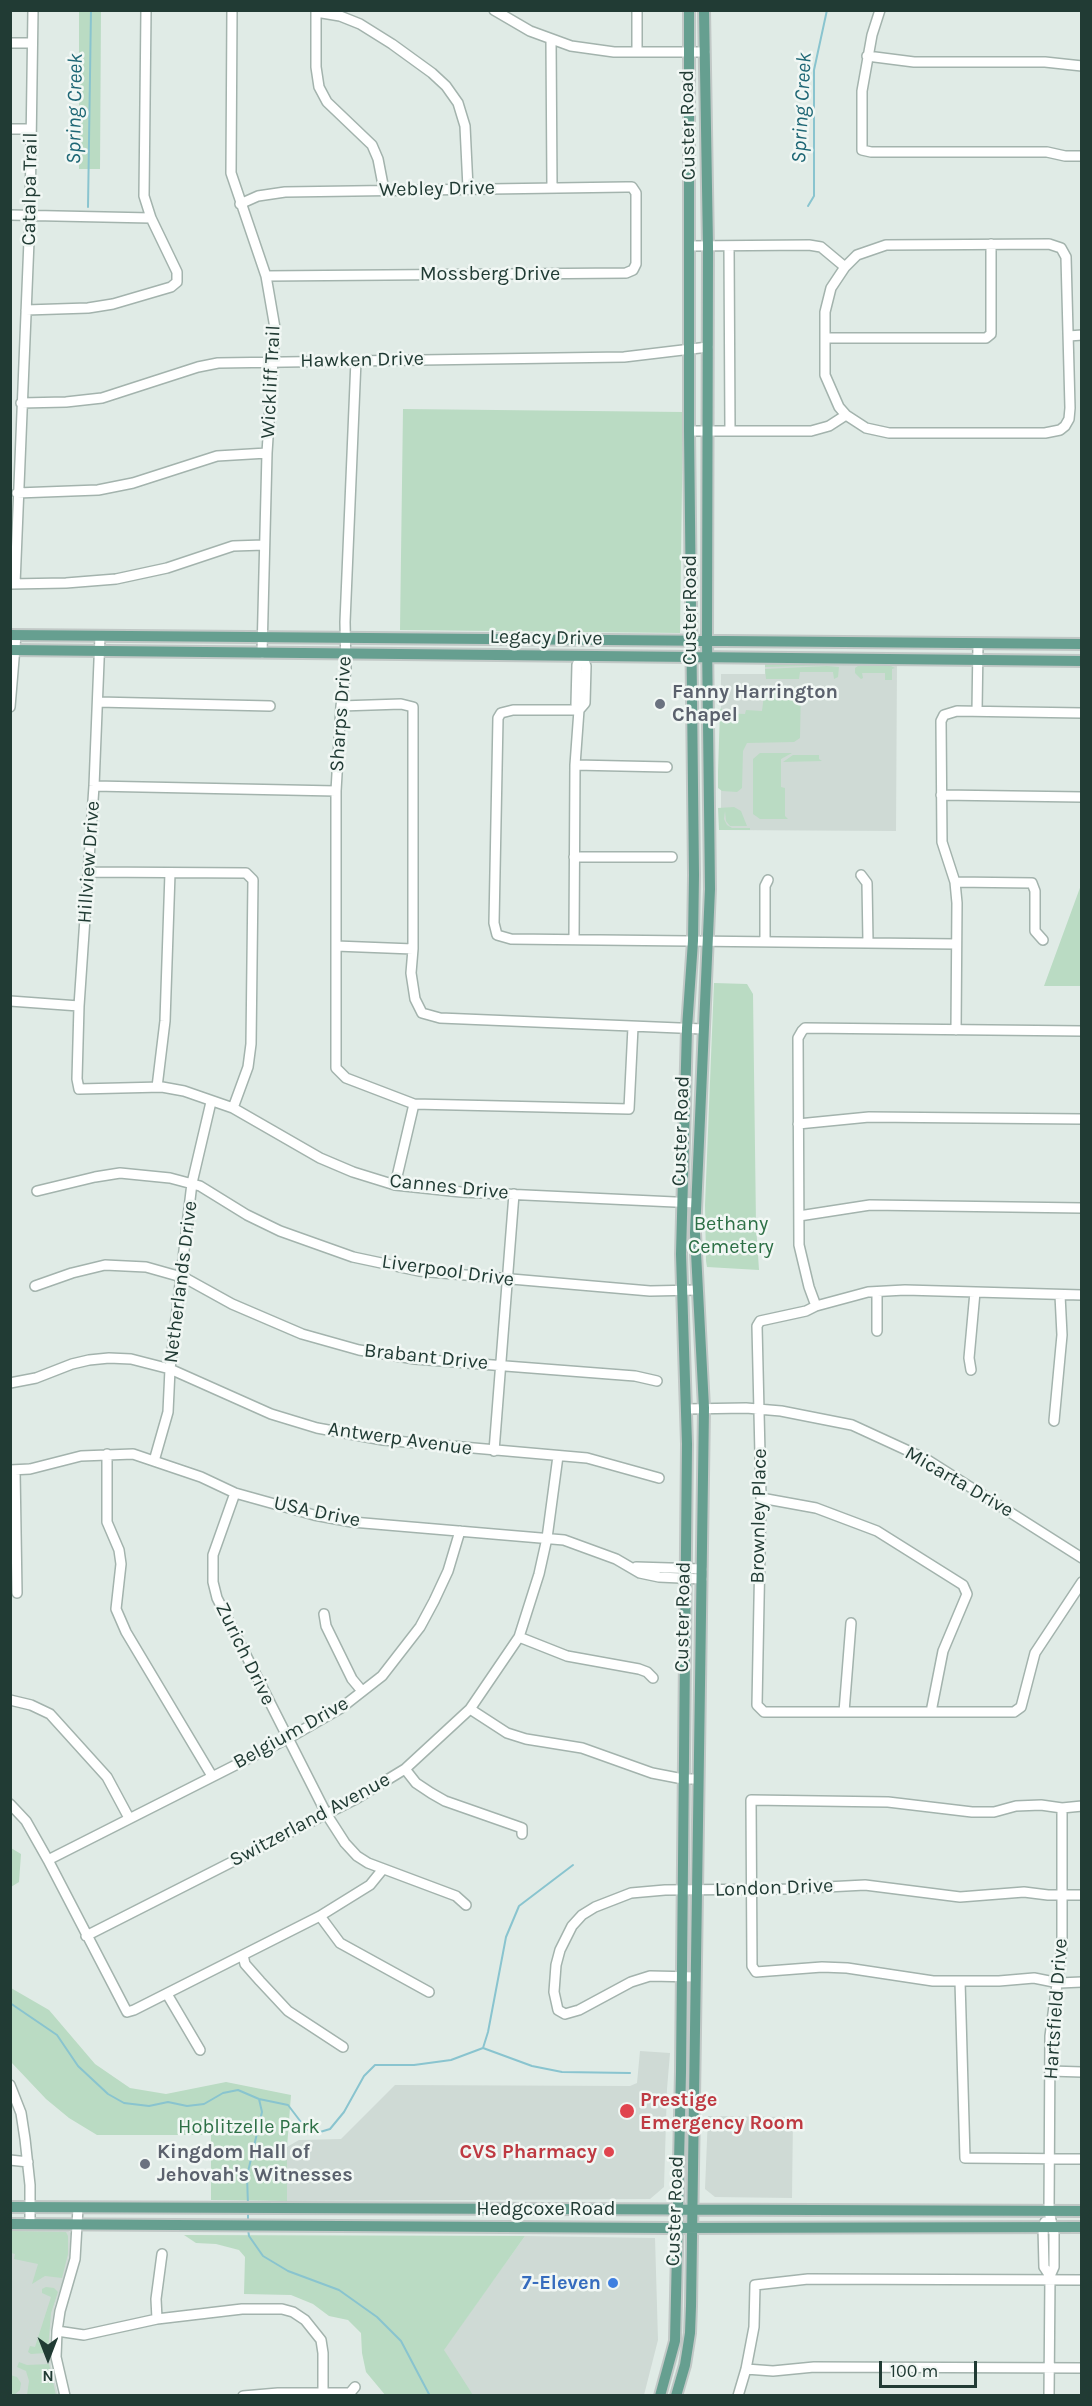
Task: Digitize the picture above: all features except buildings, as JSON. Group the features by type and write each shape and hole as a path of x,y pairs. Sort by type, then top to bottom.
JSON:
{"main road":[{"name":"Custer Road","path":"660,2396 675,2341 681,2099 686,1409 681,1292 687,1029 693,941 693,641 689,431 691,171 689,10"},
{"name":"Custer Road","path":"676,2396 685,2365 690,2333 696,2098 695,1977 704,1408 696,1203 710,889 707,641 708,246 704,10"},
{"path":"691,171 706,171"},
{"path":"692,530 708,530"},
{"name":"Legacy Drive","path":"13,635 1082,644"},
{"path":"582,656 583,640"},
{"path":"846,641 846,658"},
{"name":"Legacy Drive","path":"13,650 1082,661"},
{"path":"693,799 709,799"},
{"path":"681,2099 696,2098"},
{"name":"Hedgcoxe Road","path":"10,2207 1082,2211"},
{"path":"365,2208 365,2227"},
{"path":"510,2227 511,2209"},
{"path":"862,2227 863,2210"},
{"name":"Hedgcoxe Road","path":"10,2224 365,2227 1082,2227"}],"street":[{"name":"Catalpa Trail","path":"13,584 30,216 33,10"},
{"path":"26,310 88,308 114,304 171,287 177,282 177,272 146,206 143,186 146,10"},
{"name":"Wickliff Trail","path":"232,10 230,162 233,183 266,276 275,328 267,453 262,653"},
{"path":"494,10 521,27 551,40 585,48 637,52 705,52"},
{"path":"637,10 637,52"},
{"path":"880,10 867,56 861,106 862,150 871,152 1047,152 1065,156 1082,156"},
{"path":"384,190 378,159 372,145 327,102 319,87 316,67 316,11 340,16 360,24 408,56 446,86 458,103 465,126 468,188"},
{"path":"551,40 552,187"},
{"path":"10,43 32,43"},
{"path":"867,56 914,62 1045,62 1082,66"},
{"path":"10,129 31,129"},
{"name":"Webley Drive","path":"240,204 258,196 282,192 552,187 626,187 634,189"},
{"name":"Mossberg Drive","path":"266,276 626,273 633,270 636,264 634,189"},
{"path":"10,215 151,218"},
{"path":"825,338 987,338 991,334 991,244"},
{"path":"991,244 1050,244 1062,248 1066,257 1070,408 1069,419 1065,426 1045,433 889,433 866,428 846,415 833,396 825,375 825,312 828,296 845,267 857,255 886,245 991,244"},
{"path":"690,246 809,245 821,247 845,267"},
{"path":"729,246 730,431"},
{"path":"1069,336 1082,335"},
{"name":"Hawken Drive","path":"21,403 102,398 208,364 273,361 624,357 708,347"},
{"name":"Sharps Drive","path":"356,360 345,638 346,670 341,706 336,791 336,1068 346,1077 414,1104"},
{"path":"689,431 811,431 830,426 846,415"},
{"path":"17,493 72,492 115,487 217,456 267,453"},
{"path":"13,584 117,579 167,568 233,546 264,545"},
{"path":"10,707 13,635"},
{"name":"Hillview Drive","path":"79,1089 77,1079 79,1006 94,786 100,636"},
{"path":"977,711 978,644"},
{"path":"574,939 575,765 579,710 576,704 577,665 582,656"},
{"path":"98,702 270,706"},
{"path":"341,706 401,704 412,707 413,949 411,973 415,999 422,1013 440,1018 703,1029"},
{"path":"579,710 513,710 501,713 497,725 494,923 497,935 511,939 956,944"},
{"path":"956,1030 955,882 942,842 940,729 944,715 957,711 1082,713"},
{"path":"575,765 667,767"},
{"path":"94,786 336,791"},
{"path":"941,795 1082,797"},
{"path":"574,857 672,857"},
{"path":"88,872 246,873 253,880 248,1067 233,1108"},
{"path":"157,1087 165,1021 170,873"},
{"path":"861,875 867,883 868,942"},
{"path":"765,942 765,886 768,880"},
{"path":"955,882 1032,884 1035,891 1035,931 1043,940"},
{"path":"336,946 413,949"},
{"path":"10,1001 79,1006"},
{"path":"395,1185 414,1104 629,1109 633,1027"},
{"path":"1082,1031 805,1029 798,1038 799,1245 816,1306 868,1292 905,1290 1082,1295"},
{"name":"Cannes Drive","path":"79,1089 157,1087 184,1091 233,1108 320,1158 353,1172 395,1185 460,1192 696,1203"},
{"name":"Netherlands Drive","path":"154,1461 168,1412 170,1369 192,1183 212,1102"},
{"path":"798,1125 868,1117 1082,1119"},
{"name":"Liverpool Drive","path":"37,1191 120,1173 145,1174 192,1183 280,1231 353,1257 419,1271 508,1280 681,1292 698,1290"},
{"path":"494,1451 514,1194"},
{"path":"799,1216 870,1206 1082,1208"},
{"name":"Brabant Drive","path":"35,1286 72,1273 105,1265 146,1267 185,1278 232,1304 276,1324 359,1350 415,1359 635,1376 657,1381"},
{"path":"877,1292 877,1331"},
{"path":"971,1371 969,1358 975,1292"},
{"path":"1054,1421 1061,1353 1060,1295"},
{"name":"Brownley Place","path":"816,1306 806,1311 760,1321 757,1326 761,1498 757,1705 764,1712 844,1712"},
{"name":"Antwerp Avenue","path":"10,1383 36,1378 72,1364 109,1358 131,1359 170,1369 271,1414 317,1428 382,1440 610,1463 659,1478"},
{"name":"Micarta Drive","path":"686,1409 760,1409 852,1425 927,1458 1082,1558"},
{"path":"107,1454 107,1522 119,1550 121,1564 116,1608 121,1623 212,1776"},
{"name":"USA Drive","path":"13,1470 81,1456 133,1454 201,1477 235,1493 314,1515 352,1522 547,1538 587,1548 627,1566 702,1574"},
{"name":"Switzerland Avenue","path":"86,1936 327,1815 405,1769 470,1708 519,1637 539,1574 547,1538 558,1456"},
{"path":"13,1470 17,1593"},
{"name":"Zurich Drive","path":"235,1493 213,1556 213,1582 217,1598 327,1815 345,1844 357,1856 374,1866 456,1896 466,1905"},
{"path":"761,1498 816,1508 877,1531 963,1585 967,1594 943,1651 931,1712"},
{"name":"Belgium Drive","path":"48,1860 287,1739 341,1708 382,1676 420,1627 448,1571 460,1531"},
{"path":"851,1623 844,1712 1014,1712 1021,1707 1035,1653 1082,1582"},
{"path":"324,1614 326,1626 352,1679 362,1691"},
{"path":"519,1637 567,1656 639,1669 647,1672 653,1678"},
{"path":"10,1700 32,1705 50,1714 107,1777 129,1818"},
{"path":"470,1708 507,1733 526,1739 582,1748 652,1773 683,1779 698,1779"},
{"path":"405,1769 416,1783 430,1793 445,1801 522,1828 522,1834"},
{"path":"1082,1806 1062,1808 1041,1805 1017,1806 994,1812 972,1812 896,1802 751,1800 754,1971 822,1967 847,1968 906,1979 999,1981 1034,1978 1059,1983 1082,1982"},
{"path":"10,1804 26,1821 48,1860 127,2012 320,1916 370,1885 383,1869"},
{"name":"Hartsfield Drive","path":"1049,2211 1052,2010 1059,1983 1062,1947 1062,1808"},
{"name":"London Drive","path":"682,1977 650,1976 631,1982 579,2010 565,2014 558,2010 553,1978 564,1940 582,1915 595,1907 631,1893 865,1885 960,1897 1024,1892 1082,1895"},
{"path":"320,1916 340,1942 429,1992"},
{"path":"243,1955 245,1964 288,2011 343,2047"},
{"path":"682,1977 695,1977"},
{"path":"960,1981 965,2158 1082,2159"},
{"path":"167,1994 200,2050"},
{"path":"1050,2071 1082,2072"},
{"path":"10,2085 21,2113 28,2162 30,2224"},
{"path":"10,2116 21,2113"},
{"path":"10,2160 28,2162"},
{"path":"65,2396 56,2357 57,2331 60,2311 72,2274 78,2208"},
{"path":"1049,2211 1044,2267 1050,2278 1049,2396"},
{"path":"157,2319 156,2299 162,2254"},
{"path":"738,2396 754,2327 755,2284 808,2279 1050,2278 1082,2280"},
{"path":"57,2331 84,2335 157,2319 265,2308 293,2312 305,2320 321,2340 323,2393"},
{"path":"746,2369 773,2371 814,2367 1082,2368"},
{"path":"243,2396 350,2393 355,2387"}],"shaded area":[{"path":"765,663 897,664 896,831 721,830 721,674 765,674"},
{"path":"640,2051 670,2053 664,2187 650,2199 287,2201 287,2147 299,2140 341,2139 395,2085 630,2086 637,2083"},
{"path":"708,2116 793,2117 792,2198 715,2197 705,2189"},
{"path":"10,2230 67,2230 71,2233 68,2266 55,2305 50,2334 51,2366 58,2395 11,2395"},
{"path":"525,2236 655,2238 658,2340 644,2395 473,2395 467,2388 443,2350"}],"green space":[{"path":"79,11 101,11 100,169 79,169"},
{"path":"403,409 683,412 680,633 400,630"},
{"path":"765,663 835,664 837,665 765,667"},
{"path":"858,666 895,668 892,669 892,680 885,680 885,673 862,673 863,678 861,679 855,673 855,668"},
{"path":"839,667 838,677 834,679 833,672 800,672 799,679 766,679 765,669"},
{"path":"765,687 801,688 800,738 794,742 747,743 743,751 742,788 737,792 722,791 718,788 720,710 721,708 724,713 745,714 746,710 762,711"},
{"path":"760,753 792,753 781,759 781,787 785,788 785,816 788,819 760,819 753,814 753,759"},
{"path":"793,755 819,755 822,761 783,762"},
{"path":"734,807 741,811 747,826 730,826 726,821 725,811 724,819 727,825 732,828 750,828 750,830 719,830 718,808"},
{"path":"1081,885 1081,986 1044,986"},
{"name":"Bethany Cemetery","path":"714,983 747,984 753,994 756,1225 759,1270 707,1267 706,1261 705,1205"},
{"path":"11,1848 21,1854 19,1882 11,1887"},
{"name":"Hoblitzelle Park","path":"11,1988 49,2010 95,2064 130,2088 166,2094 226,2082 291,2095 287,2147 287,2201 211,2200 211,2135 97,2135 69,2118 46,2099 11,2062"},
{"path":"10,2231 66,2232 68,2254 62,2278 45,2276 32,2284 38,2264 14,2259 15,2254 11,2253"},
{"path":"184,2235 525,2236 444,2350 473,2395 386,2396 366,2372 361,2333 348,2320 329,2316 313,2304 291,2295 244,2294 245,2257 239,2250 216,2244 196,2243"},
{"path":"54,2288 58,2292 51,2313 48,2350 46,2353 31,2354 28,2352 30,2346 35,2347 51,2297 42,2293 42,2289"},
{"path":"19,2362 27,2365 49,2364 56,2395 27,2395 29,2381 26,2371 17,2367"},
{"path":"10,2375 17,2377 21,2383 20,2390 14,2395 11,2395"}],"waterway":[{"name":"Spring Creek","path":"88,207 91,10"},
{"name":"Spring Creek","path":"808,206 814,196 814,70 827,10"},
{"path":"483,2048 506,1937 519,1906 573,1865"},
{"path":"10,2003 57,2035 78,2066 108,2094 124,2103 149,2106 168,2102 187,2106 204,2104 223,2093 238,2090 259,2099 288,2105 307,2130 320,2132 330,2129 344,2112 364,2076 375,2065 414,2065 451,2060 483,2048 532,2066 562,2072 630,2073"},
{"path":"248,2205 247,2176 262,2112 259,2099"},
{"path":"248,2211 248,2223"},
{"path":"248,2229 249,2236 263,2256 288,2271 339,2290 377,2317 401,2341 430,2396"}],"place":[{"name":"Fanny Harrington Chapel","path":"660,704"},
{"name":"Prestige Emergency Room","path":"627,2111"},
{"name":"CVS Pharmacy","path":"609,2152"},
{"name":"Kingdom Hall of Jehovah's Witnesses","path":"145,2164"},
{"name":"7-Eleven","path":"613,2283"}]}
